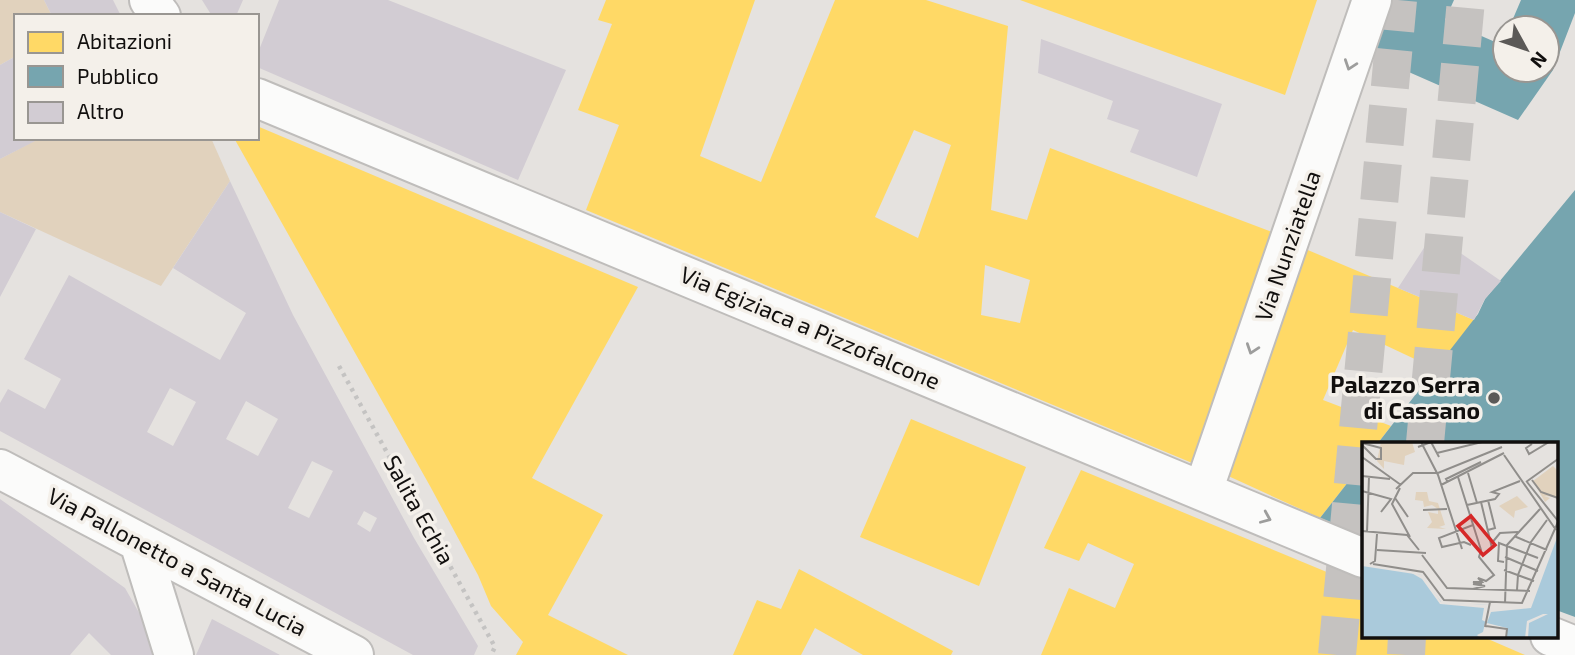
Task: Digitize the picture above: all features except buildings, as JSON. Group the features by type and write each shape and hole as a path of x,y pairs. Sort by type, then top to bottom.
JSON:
{"street":[{"name":"Via Nunziatella","path":"1203,491 1372,0"},
{"name":"Via Egiziaca a Pizzofalcone","path":"259,99 1362,558"},
{"name":"Via Pallonetto a Santa Lucia","path":"0,469 354,655"},
{"path":"139,542 174,655"},
{"path":"1555,638 1575,646"}],"path":[{"name":"Salita Echia","path":"339,366 495,647 491,655"}],"shaded area":[{"path":"0,0 44,0 51,14 14,14 14,57 0,65"},
{"path":"36,140 212,140 230,181 161,286 0,212 0,159"}],"tunnel":[{"path":"1337,655 1398,0"},
{"path":"1425,442 1466,0"},
{"path":"1406,655 1407,638"}],"place":[{"name":"Palazzo Serra di Cassano","path":"1494,398"}]}
